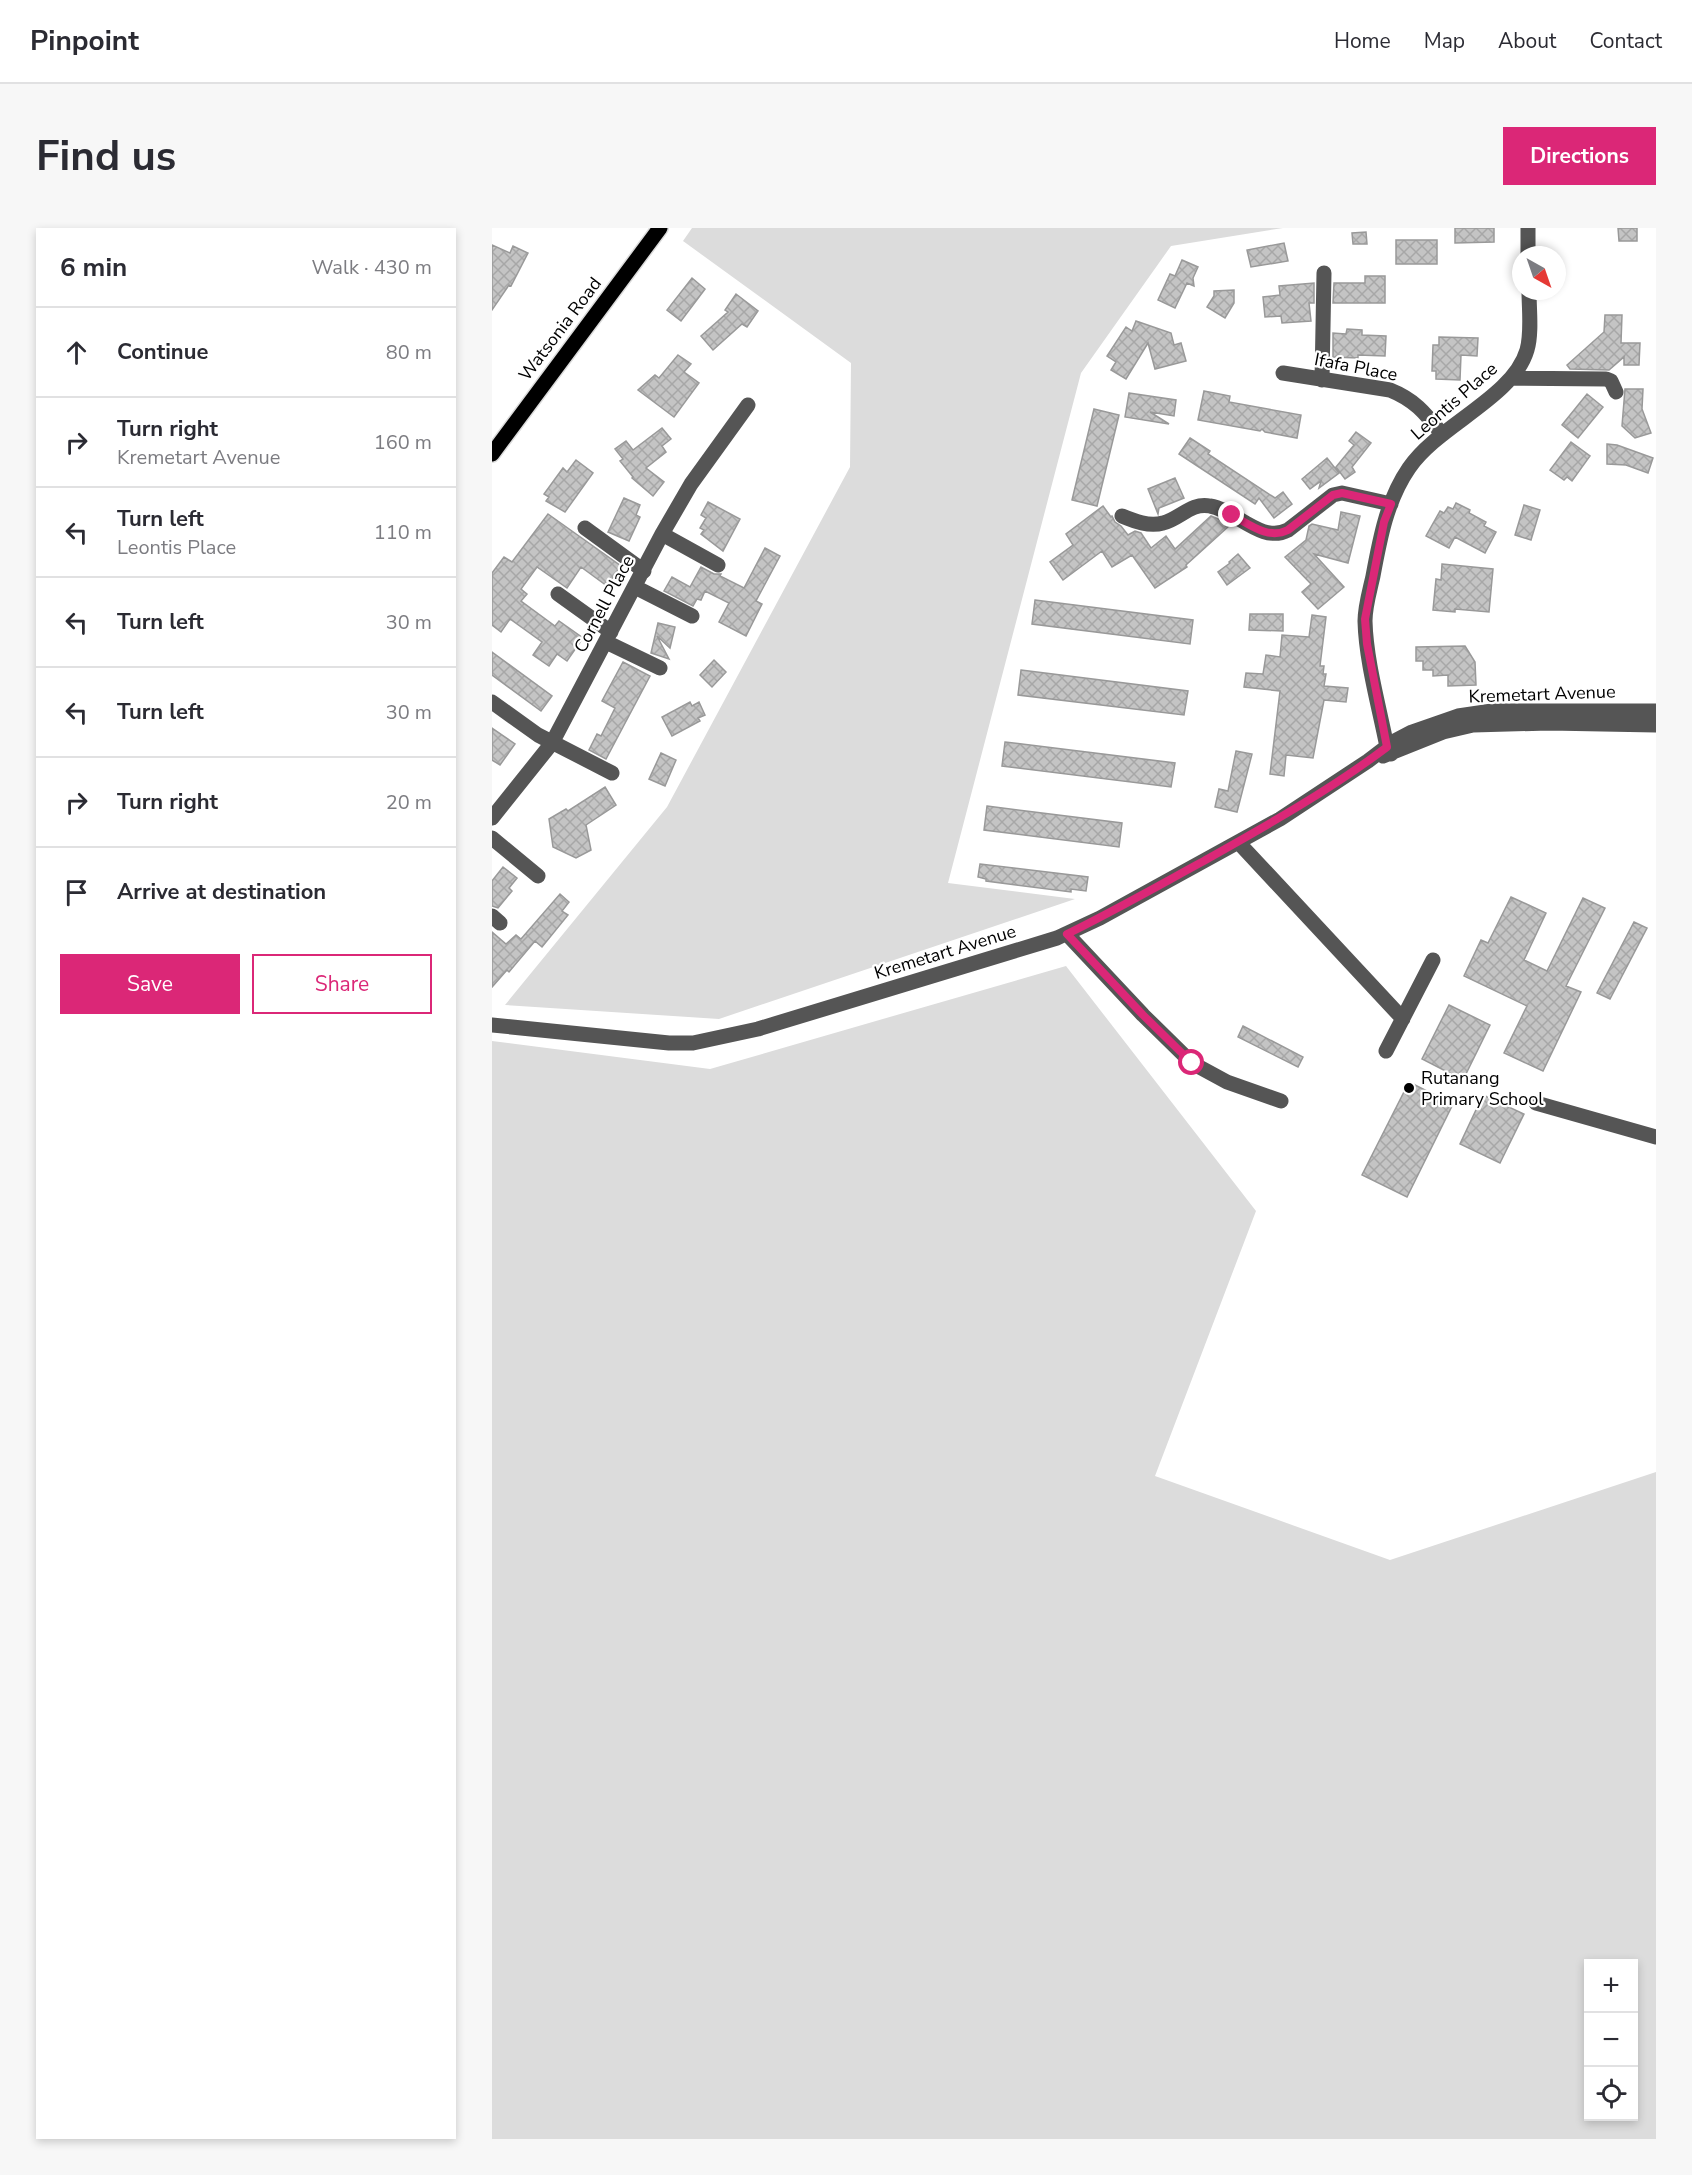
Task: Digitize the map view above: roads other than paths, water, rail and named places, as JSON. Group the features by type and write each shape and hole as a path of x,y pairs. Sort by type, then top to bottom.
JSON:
{"main road":[{"name":"Watsonia Road","path":"492,454 660,228"}],"street":[{"path":"1528,228 1528,246"},
{"path":"1322,380 1324,273"},
{"name":"Leontis Place","path":"1389,750 1367,644 1365,619 1384,522 1396,489 1409,466 1442,434 1512,378 1527,350 1528,300"},
{"name":"Ifafa Place","path":"1283,373 1390,390 1407,397 1425,413 1442,434"},
{"path":"1512,378 1606,379 1611,381 1616,392"},
{"name":"Cornell Place","path":"492,818 552,743 662,534 691,484 748,405"},
{"path":"1122,516 1140,523 1159,524 1195,507 1209,505 1269,534 1280,534 1333,495 1342,493 1391,504"},
{"path":"585,528 644,571"},
{"path":"662,534 718,564"},
{"path":"635,587 692,616"},
{"path":"558,594 609,637 660,668"},
{"path":"492,702 538,735 612,772"},
{"name":"Kremetart Avenue","path":"492,1024 657,1042 693,1043 759,1029 1067,934 1280,819 1428,725 1474,712 1656,711"},
{"name":"Kremetart Avenue","path":"1389,750 1443,732 1473,725 1549,723 1656,725"},
{"path":"492,838 538,876"},
{"path":"1238,842 1403,1019"},
{"path":"1067,934 1192,1063 1227,1082 1281,1101"},
{"path":"1386,1051 1433,960"},
{"path":"1536,1103 1656,1137"}],"place":[{"name":"Rutanang Primary School","path":"1409,1088"}]}
